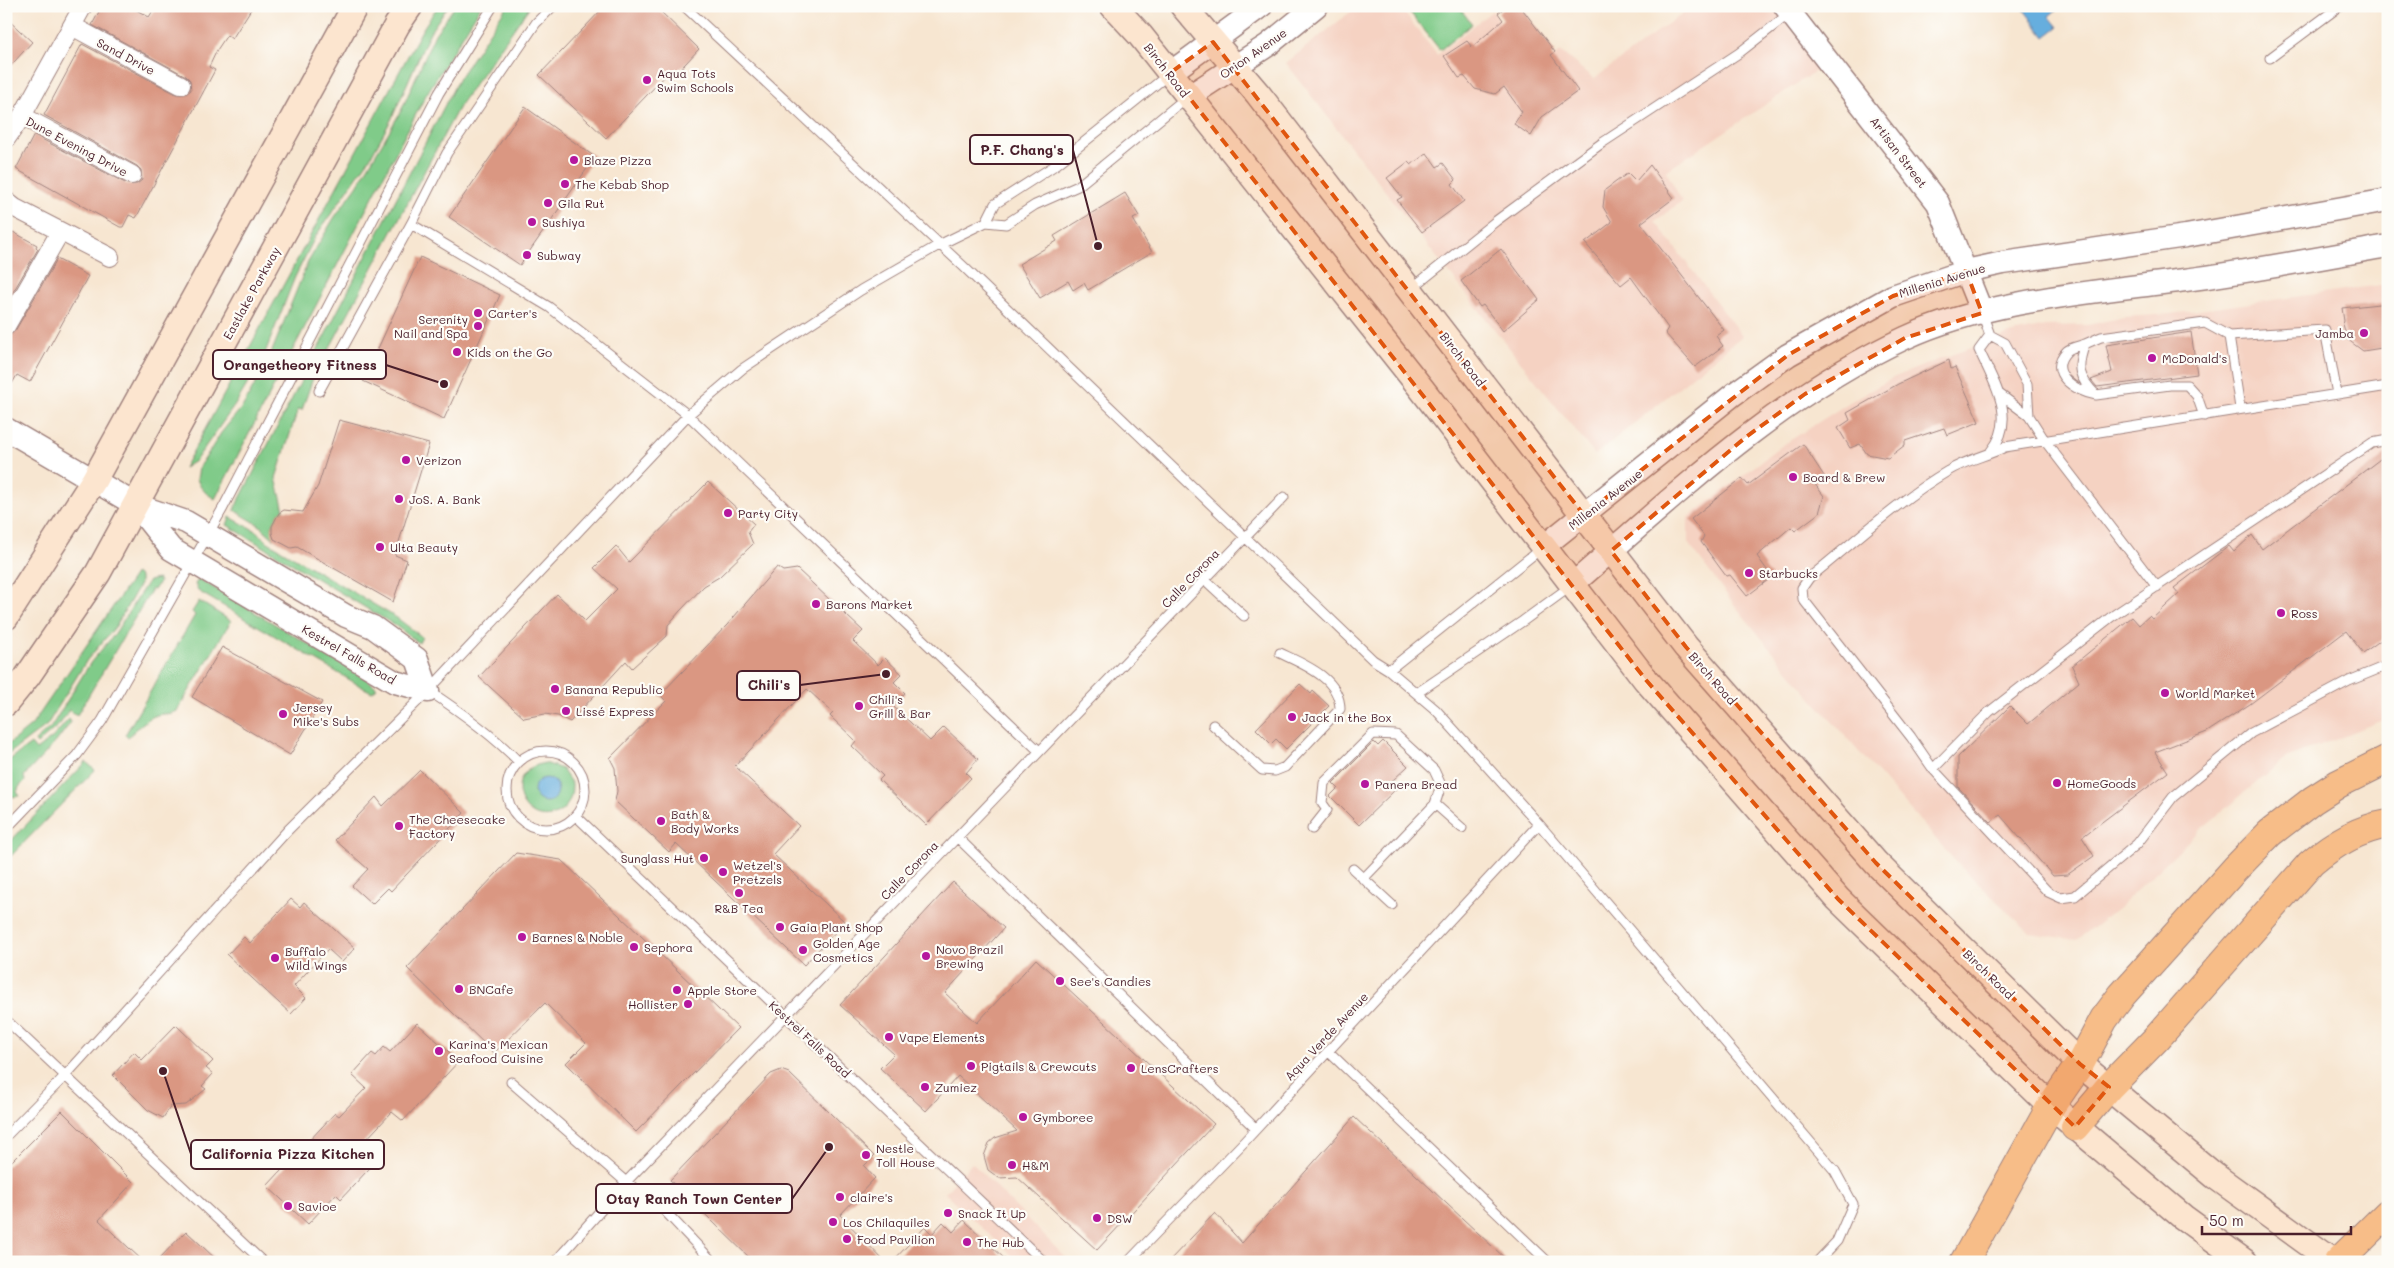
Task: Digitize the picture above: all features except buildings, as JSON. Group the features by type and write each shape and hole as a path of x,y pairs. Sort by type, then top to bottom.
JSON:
{"highway":[{"path":"1964,1262 2051,1106 2080,1064 2104,1019 2122,995 2252,850 2289,817 2338,784 2388,759"},
{"path":"2076,1127 2109,1087 2156,1038 2311,863 2336,844 2351,836 2388,824"},
{"path":"2338,1262 2388,1213"},
{"path":"2357,1262 2388,1238"}],"main road":[{"path":"6,618 94,480 355,6"},
{"name":"Eastlake Parkway","path":"6,703 98,572 397,25 410,6"},
{"name":"Birch Road","path":"1113,6 1170,73 1420,388 1646,680 1838,899 2051,1106 2183,1217 2245,1262"},
{"name":"Birch Road","path":"1183,6 1235,67 1410,290 1686,647 1876,863 2080,1064 2215,1176 2334,1262"}],"street":[{"path":"6,139 22,116 82,6"},
{"path":"1170,73 1260,6"},
{"name":"Orion Avenue","path":"1188,96 1268,45 1316,6"},
{"name":"Artisan Street","path":"1792,8 1814,43 1938,203 1982,313"},
{"name":"Sand Drive","path":"72,26 181,85"},
{"name":"Dune Evening Drive","path":"22,116 132,175"},
{"name":"Millenia Avenue","path":"1543,547 1734,394 1788,355 1893,296 1966,271 2003,263 2195,234 2388,200"},
{"path":"6,201 15,208 110,257"},
{"path":"6,326 60,232"},
{"path":"1572,584 1718,458 1805,394 1905,338 1939,325 2014,305 2197,278 2388,246"},
{"name":"Kestrel Falls Road","path":"6,429 136,505 186,522 346,616 373,627 417,659 428,691"},
{"name":"Kestrel Falls Road","path":"136,505 171,549 395,682 428,691"}],"lane":[{"path":"6,830 96,732 194,563 439,93 493,6"},
{"path":"319,391 412,224 447,153 536,24 553,6"},
{"path":"684,6 939,245 1373,660 1389,670 1417,693 1539,824 1835,1171 1853,1204 1837,1241 1817,1262"},
{"path":"2270,58 2340,6"},
{"path":"1410,290 1496,221 1602,143 1739,53 1792,8"},
{"path":"986,222 995,204 1057,164 1170,73"},
{"path":"6,1136 64,1076 288,830 428,691 688,415 750,364 861,290 939,245 986,222 1006,224 1035,205 1078,186 1188,96"},
{"path":"412,224 548,307 688,415 1039,751"},
{"path":"1982,313 1990,336 2005,343 2027,384 2029,416"},
{"path":"2204,416 2197,396 2188,385 2170,385 2096,395 2083,393 2068,385 2062,372 2060,361 2068,350 2101,337 2205,323 2228,336 2325,330 2337,394"},
{"path":"1988,456 1999,442 2004,426 1998,393 1979,350 1990,336"},
{"path":"2228,336 2240,408"},
{"path":"2085,344 2078,366 2085,383 2096,395"},
{"path":"2388,386 2005,446 1988,456 1949,470 1864,534 1810,578 1802,588 1802,599 1933,769 2048,892 2061,898 2075,896 2137,844 2172,797 2251,733 2349,681 2388,665"},
{"path":"1998,393 2029,416 2045,441 2157,587"},
{"path":"1933,769 1990,712 2112,617 2372,443 2388,440"},
{"name":"Calle Corona","path":"555,1262 626,1182 787,1017 1039,751 1284,497"},
{"path":"1389,670 1543,547"},
{"path":"1206,580 1244,616"},
{"path":"1417,693 1523,621 1572,584"},
{"path":"1213,725 1262,770 1275,771 1285,767 1340,709 1340,701 1334,689 1320,673 1280,653"},
{"path":"428,691 458,710 502,744 519,762"},
{"path":"1312,829 1327,810 1322,803 1324,783 1373,734 1396,736 1434,770 1441,785 1435,804 1364,879"},
{"path":"543,751 556,752 568,758 578,767 584,779 586,792 583,805 576,816 566,824 554,829 536,828 519,819 512,809 507,784 511,772 519,762 530,754 543,751"},
{"path":"1435,804 1462,828"},
{"name":"Kestrel Falls Road","path":"576,816 1044,1262"},
{"name":"Aqua Verde Avenue","path":"1128,1262 1256,1129 1539,824"},
{"path":"957,837 1256,1129"},
{"path":"1353,869 1392,905"},
{"path":"6,1020 263,1262"},
{"path":"1328,1051 1548,1262"},
{"path":"512,1082 626,1182 662,1208 713,1262"}],"highlighted area":[{"path":"1213,42 1584,515 1788,355 1893,296 1966,271 1982,313 1905,338 1805,394 1746,437 1611,551 1686,647 1876,863 2080,1064 2109,1087 2075,1127 1838,899 1646,680 1170,73"}],"shaded area":[{"path":"1358,6 1399,6 1437,55 1492,11 1537,68 1561,52 1594,79 1692,6 1785,6 1829,62 1666,171 1682,201 1655,221 1742,336 1595,455 1427,245 1286,63"},
{"path":"2388,284 2388,718 2286,758 2201,829 2117,909 2077,940 2030,933 1958,864 1807,693 1736,607 1688,543 1688,518 1780,447 1853,400 1895,377 1940,359 2013,333 2045,326 2088,325 2124,317 2171,314"},
{"path":"972,1163 1070,1262 1019,1262 945,1193"}],"green space":[{"path":"438,6 448,6 430,32 391,120 370,158 315,237 295,277 263,358 235,405 195,461 184,468 422,30"},
{"path":"455,6 481,6 426,95 215,499 200,486 197,479 199,468 221,433 243,406 268,361 308,262 334,218 357,186 401,111 435,34"},
{"path":"507,6 530,6 460,105 312,381 302,410 298,409 276,478 284,510 279,513 272,526 274,539 259,525 234,510 459,78"},
{"path":"1405,6 1458,6 1472,24 1440,50"},
{"path":"230,517 256,531 268,542 397,618 422,637 419,643 396,626 227,525"},
{"path":"136,573 140,577 140,584 116,626 87,660 47,725 6,756 6,746 32,725"},
{"path":"157,579 160,581 154,590 152,589 77,715 69,710 60,724 37,744 35,741 51,727 91,662 114,635 145,586 149,581"},
{"path":"199,579 367,679 377,688 372,692 362,687 198,591 195,584"},
{"path":"199,601 231,621 177,711 160,714 149,719 128,737 125,735 195,615 192,612"},
{"path":"69,719 71,722 56,742 24,776 25,781 17,792 20,796 11,797 6,801 6,765 8,761 31,744 36,750 53,737"},
{"path":"86,762 95,770 6,861 6,846"},
{"path":"545,763 562,769 572,784 571,796 566,806 560,812 547,817 536,815 527,809 521,799 519,788 522,778 530,769"}],"water":[{"path":"2021,6 2061,6 2049,16 2058,27 2045,37"},
{"path":"546,778 555,781 558,790 555,799 546,802 537,799 534,790 537,781"}],"place":[{"name":"Aqua Tots Swim Schools","path":"647,80"},
{"name":"Blaze Pizza","path":"574,160"},
{"name":"The Kebab Shop","path":"565,184"},
{"name":"Gila Rut","path":"548,203"},
{"name":"Sushiya","path":"532,222"},
{"name":"P.F. Chang's","path":"1098,246"},
{"name":"Subway","path":"527,255"},
{"name":"Carter's","path":"478,313"},
{"name":"Serenity Nail and Spa","path":"478,326"},
{"name":"Jamba","path":"2364,333"},
{"name":"Kids on the Go","path":"457,352"},
{"name":"McDonald's","path":"2152,358"},
{"name":"Orangetheory Fitness","path":"444,384"},
{"name":"Verizon","path":"406,460"},
{"name":"Board & Brew","path":"1793,477"},
{"name":"JoS. A. Bank","path":"399,499"},
{"name":"Party City","path":"728,513"},
{"name":"Ulta Beauty","path":"380,547"},
{"name":"Starbucks","path":"1749,573"},
{"name":"Barons Market","path":"816,604"},
{"name":"Ross","path":"2281,613"},
{"name":"Chili's","path":"886,674"},
{"name":"Banana Republic","path":"555,689"},
{"name":"World Market","path":"2165,693"},
{"name":"Chili's Grill & Bar","path":"859,706"},
{"name":"Lissé Express","path":"566,711"},
{"name":"Jersey Mike's Subs","path":"283,714"},
{"name":"Jack in the Box","path":"1292,717"},
{"name":"HomeGoods","path":"2057,783"},
{"name":"Panera Bread","path":"1365,784"},
{"name":"Bath & Body Works","path":"661,821"},
{"name":"The Cheesecake Factory","path":"399,826"},
{"name":"Sunglass Hut","path":"704,858"},
{"name":"Wetzel's Pretzels","path":"723,872"},
{"name":"R&B Tea","path":"739,893"},
{"name":"Gaia Plant Shop","path":"780,927"},
{"name":"Barnes & Noble","path":"522,937"},
{"name":"Sephora","path":"634,947"},
{"name":"Golden Age Cosmetics","path":"803,950"},
{"name":"Novo Brazil Brewing","path":"926,956"},
{"name":"Buffalo Wild Wings","path":"275,958"},
{"name":"See's Candies","path":"1060,981"},
{"name":"BNCafe","path":"459,989"},
{"name":"Apple Store","path":"677,990"},
{"name":"Hollister","path":"688,1004"},
{"name":"Vape Elements","path":"889,1037"},
{"name":"Karina's Mexican Seafood Cuisine","path":"439,1051"},
{"name":"Pigtails & Crewcuts","path":"971,1066"},
{"name":"LensCrafters","path":"1131,1068"},
{"name":"California Pizza Kitchen","path":"163,1071"},
{"name":"Zumiez","path":"925,1087"},
{"name":"Gymboree","path":"1023,1117"},
{"name":"Otay Ranch Town Center","path":"829,1147"},
{"name":"Nestle Toll House","path":"866,1155"},
{"name":"H&M","path":"1012,1165"},
{"name":"claire's","path":"840,1197"},
{"name":"Savioe","path":"288,1206"},
{"name":"Snack It Up","path":"948,1213"},
{"name":"DSW","path":"1097,1218"},
{"name":"Los Chilaquiles","path":"833,1222"},
{"name":"Food Pavilion","path":"847,1239"},
{"name":"The Hub","path":"967,1242"}]}
